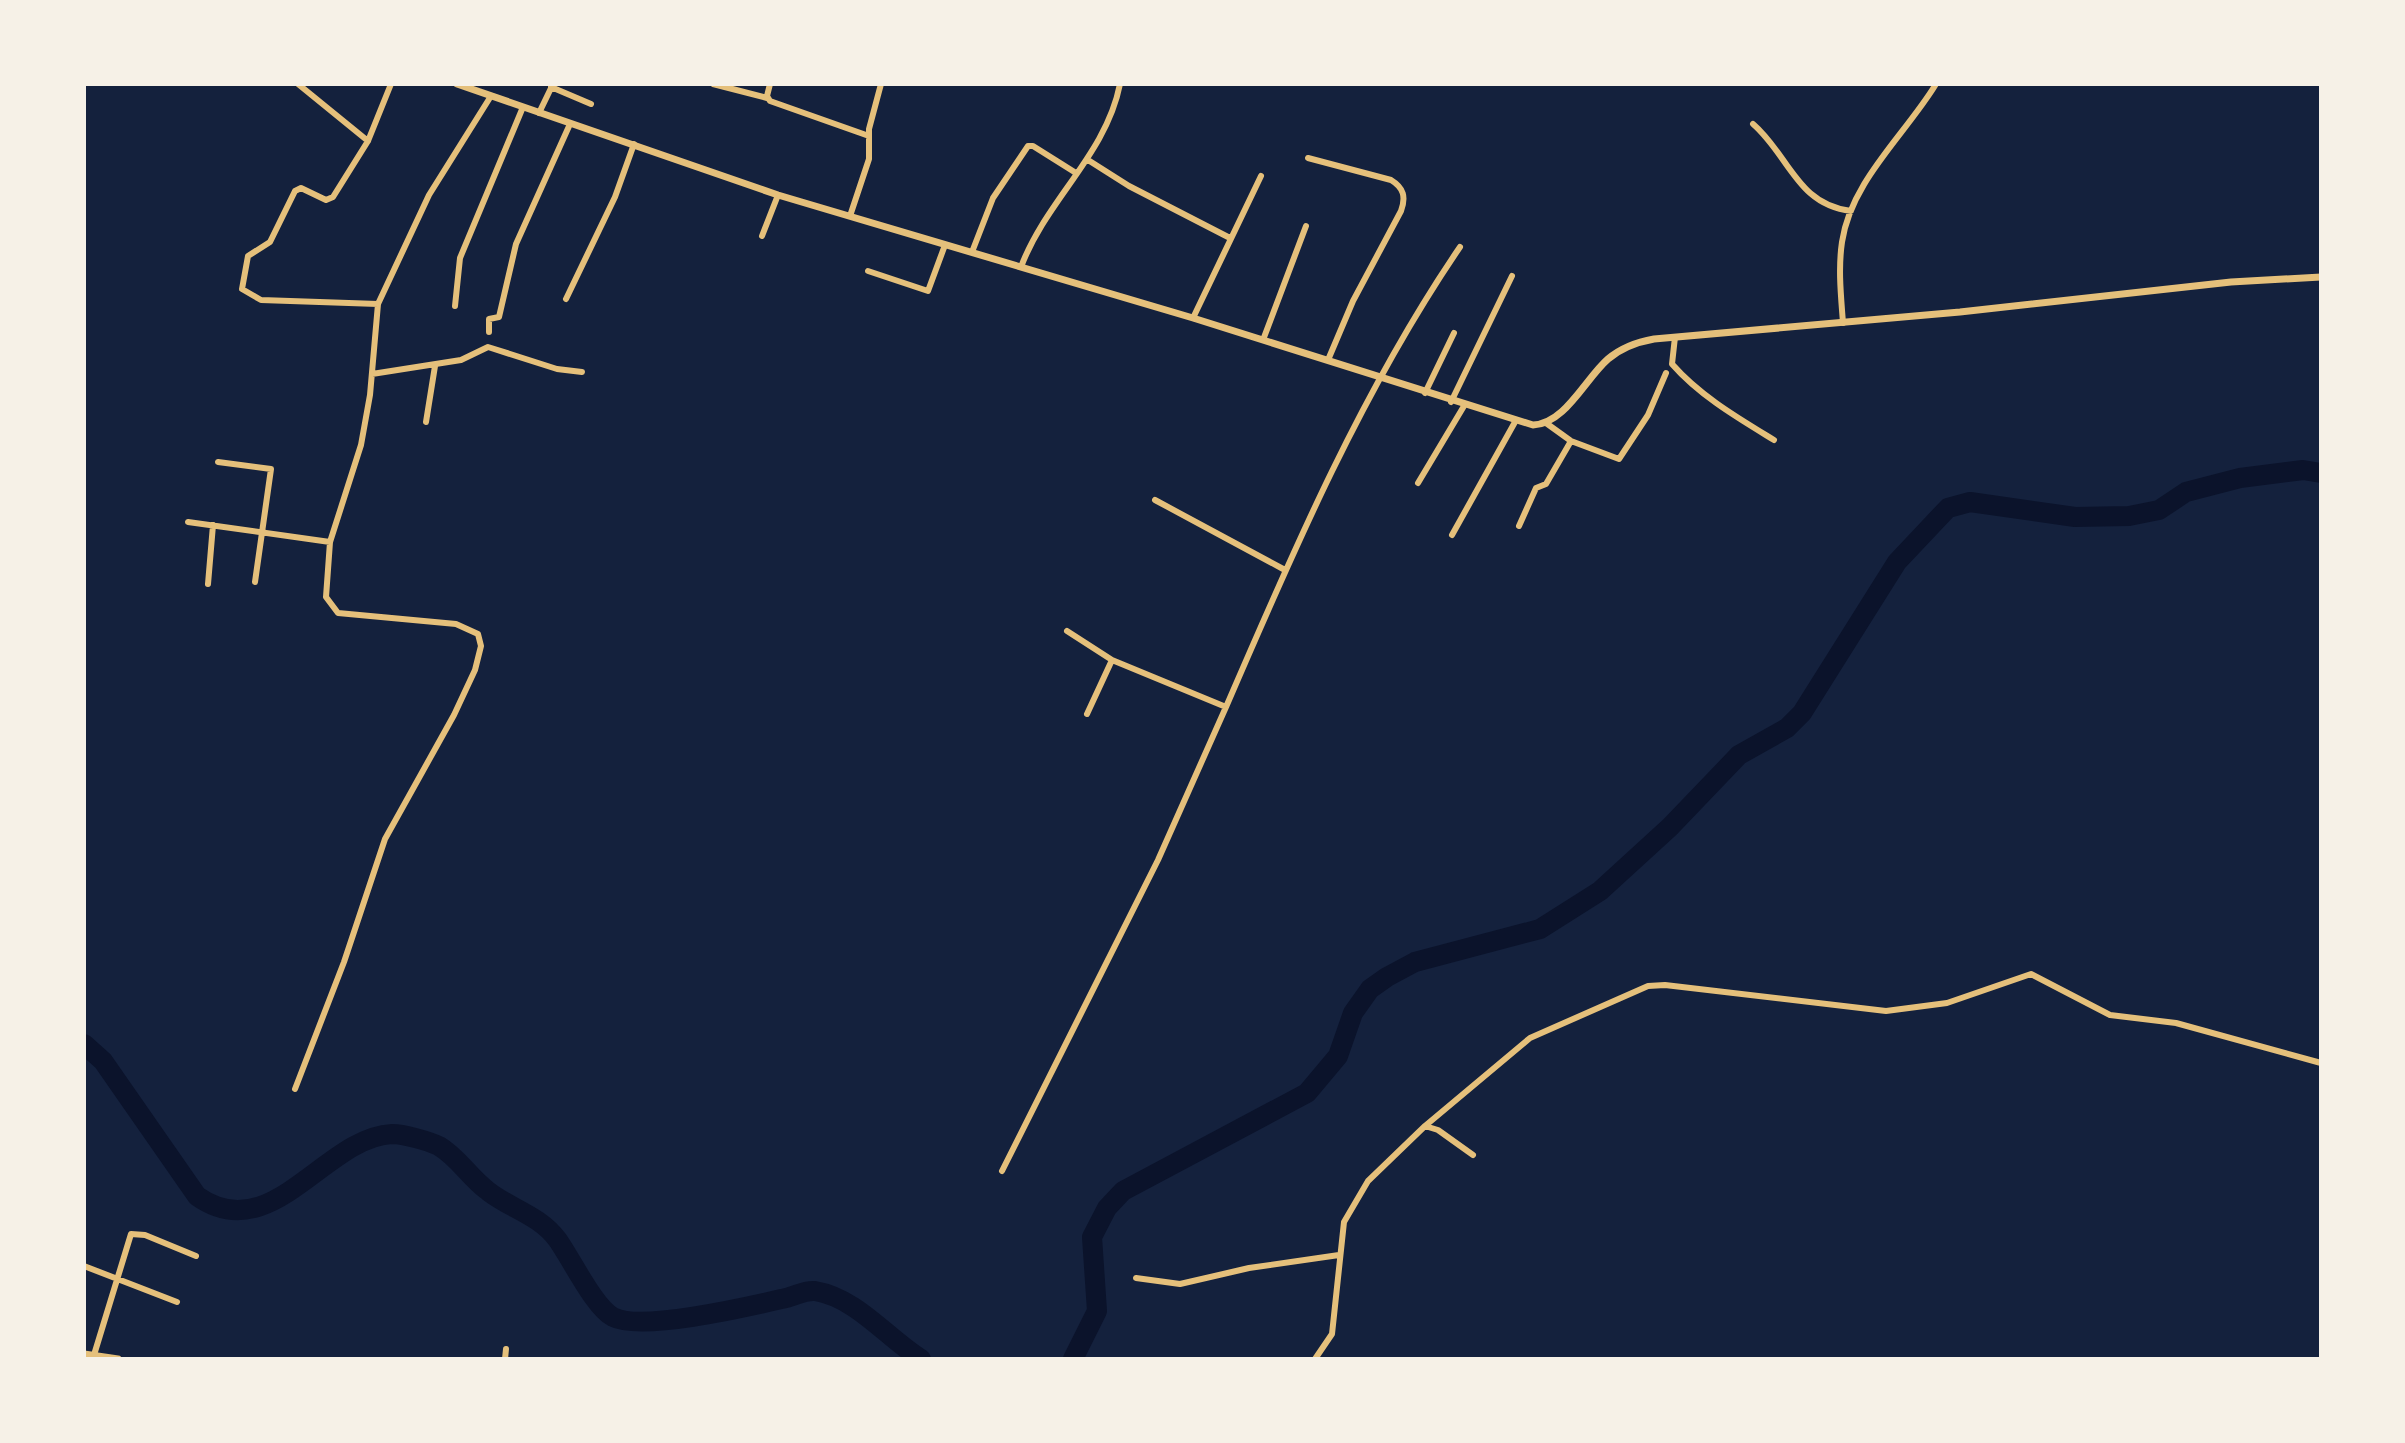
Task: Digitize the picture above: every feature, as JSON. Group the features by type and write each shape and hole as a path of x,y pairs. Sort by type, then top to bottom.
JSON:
{"street":[{"path":"298,84 368,141"},
{"path":"378,304 261,300 242,289 248,256 270,242 295,191 301,188 331,200 368,141 391,84"},
{"path":"457,84 778,195 1193,318 1451,402 1536,426 1546,423 1614,354 1642,341 2217,283 2321,277"},
{"path":"713,84 767,98 869,136"},
{"path":"767,98 770,84"},
{"path":"850,216 869,159 869,136 881,84"},
{"path":"1021,267 1033,237 1088,160 1110,122 1120,84"},
{"path":"1843,323 1840,258 1851,211 1880,163 1936,84"},
{"path":"539,113 552,86 591,104"},
{"path":"295,1089 344,962 385,839 454,715 481,646 478,634 456,624 338,613 326,597 330,542 361,445 372,374 378,304 429,195 491,96"},
{"path":"455,306 460,258 523,107"},
{"path":"489,332 489,319 499,317 523,224 570,124"},
{"path":"1753,124 1777,148 1791,175 1809,195 1827,207 1851,211"},
{"path":"566,299 615,197 634,144"},
{"path":"972,252 993,198 1028,146 1033,146 1076,173"},
{"path":"1308,158 1391,180 1401,187 1404,195 1401,211 1353,301 1328,360"},
{"path":"1088,160 1129,186 1230,238"},
{"path":"1193,318 1261,176"},
{"path":"762,236 778,195"},
{"path":"1263,340 1306,226"},
{"path":"868,271 928,291 945,245"},
{"path":"1002,1171 1158,860 1285,570 1410,324 1460,247"},
{"path":"1451,402 1512,276"},
{"path":"1425,393 1454,333"},
{"path":"1675,337 1672,364 1680,373 1709,399 1774,440"},
{"path":"372,374 435,366 474,356 488,347 557,369 582,372"},
{"path":"426,422 435,366"},
{"path":"1546,423 1571,441 1619,459 1648,415 1666,373"},
{"path":"1418,483 1464,406"},
{"path":"1452,535 1515,422"},
{"path":"1519,526 1536,488 1546,484 1571,441"},
{"path":"218,462 267,466 271,469 255,582"},
{"path":"1155,500 1285,570"},
{"path":"188,522 330,542"},
{"path":"208,584 213,525"},
{"path":"1067,631 1112,660 1226,707"},
{"path":"1087,714 1112,660"},
{"path":"1315,1359 1325,1349 1332,1334 1344,1222 1359,1193 1425,1126 1530,1038 1658,985 1886,1011 1947,1003 2031,974 2110,1015 2176,1023 2321,1063"},
{"path":"1425,1126 1438,1130 1473,1155"},
{"path":"118,1359 89,1356 129,1237 134,1232 196,1256"},
{"path":"1136,1278 1180,1284 1249,1268 1339,1255"},
{"path":"84,1266 177,1302"},
{"path":"505,1359 506,1349"}],"waterway":[{"path":"1073,1359 1097,1311 1092,1237 1107,1208 1123,1191 1307,1093 1338,1056 1353,1013 1370,989 1387,977 1415,962 1540,929 1600,891 1670,827 1739,755 1787,728 1802,713 1897,562 1948,508 1970,502 2075,517 2129,516 2159,510 2186,492 2240,478 2303,470 2321,473"},
{"path":"84,1044 103,1061 197,1196 224,1209 249,1209 274,1200 367,1140 392,1134 409,1136 439,1146 488,1191 550,1231 598,1303 613,1317 627,1321 671,1320 815,1291 830,1295 858,1310 921,1359"}]}
